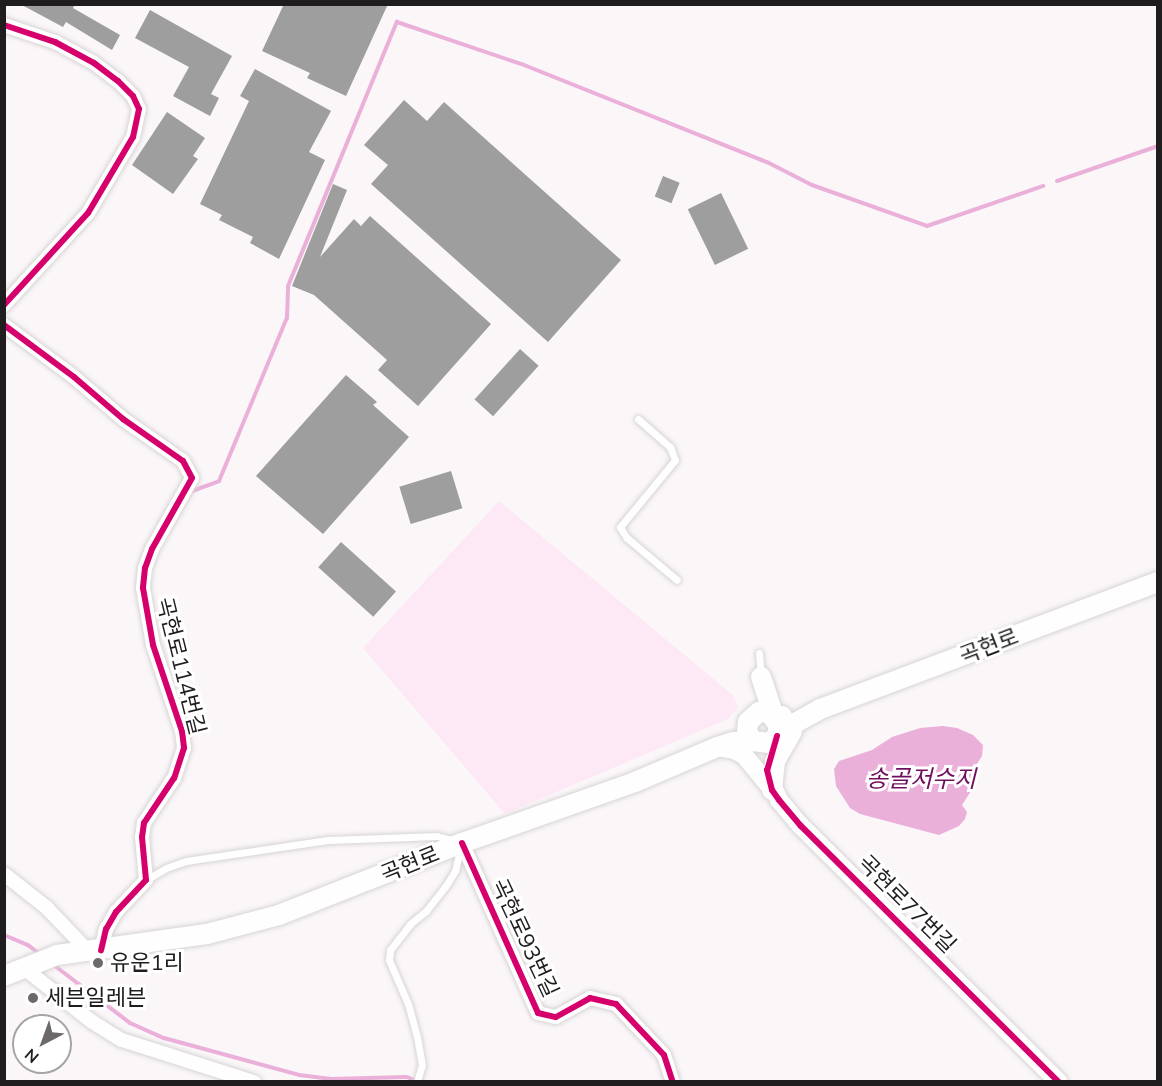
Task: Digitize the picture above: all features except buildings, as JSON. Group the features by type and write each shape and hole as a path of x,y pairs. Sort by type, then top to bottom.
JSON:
{"main road":[{"name":"곡현로","path":"820,709 1158,582"},
{"path":"761,677 774,696 787,705 795,708 820,709"},
{"path":"717,747 749,714 759,694 761,677"},
{"path":"761,677 779,726 777,736"},
{"path":"749,714 759,712 774,716 820,709"},
{"path":"777,736 820,709"},
{"path":"772,790 772,770 783,744 795,728 820,709"},
{"path":"749,714 747,727 753,741"},
{"name":"곡현로","path":"24,968 57,955 95,951 243,926 327,897 462,843 635,782 717,747 733,742 769,743 777,736"},
{"path":"4,976 24,968"}],"street":[{"path":"4,25 55,42 94,63 133,96 139,109 133,137 88,213 4,305"},
{"name":"곡현로114번길","path":"4,325 74,377 123,419 183,461 192,478 177,501 145,568 143,588 153,645 182,731 184,748 174,778 144,823 142,837 146,879"},
{"path":"772,790 767,770 777,736"},
{"path":"753,741 759,762 772,790"},
{"path":"717,747 734,750 744,755 760,771 772,790"},
{"name":"곡현로77번길","path":"772,790 801,826 1059,1082"},
{"name":"곡현로93번길","path":"462,843 538,1013 556,1017 590,998 616,1004 664,1055 673,1082"},
{"path":"4,874 95,951 116,912 146,879"},
{"path":"24,968 91,1021 122,1040 255,1082"}],"lane":[{"path":"638,418 670,447 675,460 620,526 627,538 677,580"},
{"path":"759,653 761,677"},
{"path":"146,879 186,861 329,840 437,836 462,843 455,871 445,887 426,911 410,924 390,950 389,960 408,1004 422,1065 417,1082"}],"shaded area":[{"path":"499,501 733,695 738,708 728,719 505,814 363,648"}],"water":[{"name":"송골저수지","path":"943,726 957,728 973,735 983,745 982,756 973,770 971,791 962,805 967,812 965,819 959,826 939,835 860,814 850,808 836,786 834,769 839,761 872,750 892,737 920,728"}],"waterway":[{"path":"192,491 219,481 287,318 288,286 397,22 524,65 767,162 812,185 927,226 1043,186"},
{"path":"1057,181 1158,146"},
{"path":"4,935 28,945 41,955"},
{"path":"51,963 130,1023 164,1038 299,1075 330,1079 407,1077 416,1081"}],"cycle path":[{"path":"4,25 55,42 94,63 133,96 139,109 133,137 88,213 4,305"},
{"path":"4,325 74,377 123,419 183,461 192,478 152,549 145,568 143,588 153,645 182,731 184,748 174,778 144,823 142,837 146,880 116,912 106,929 101,950"},
{"path":"777,736 767,770 772,790 779,800 801,826 1059,1082"},
{"path":"462,843 538,1013 556,1017 590,998 616,1004 664,1055 673,1082"}],"place":[{"name":"유운1리","path":"98,963"},
{"name":"세븐일레븐","path":"33,998"}]}
